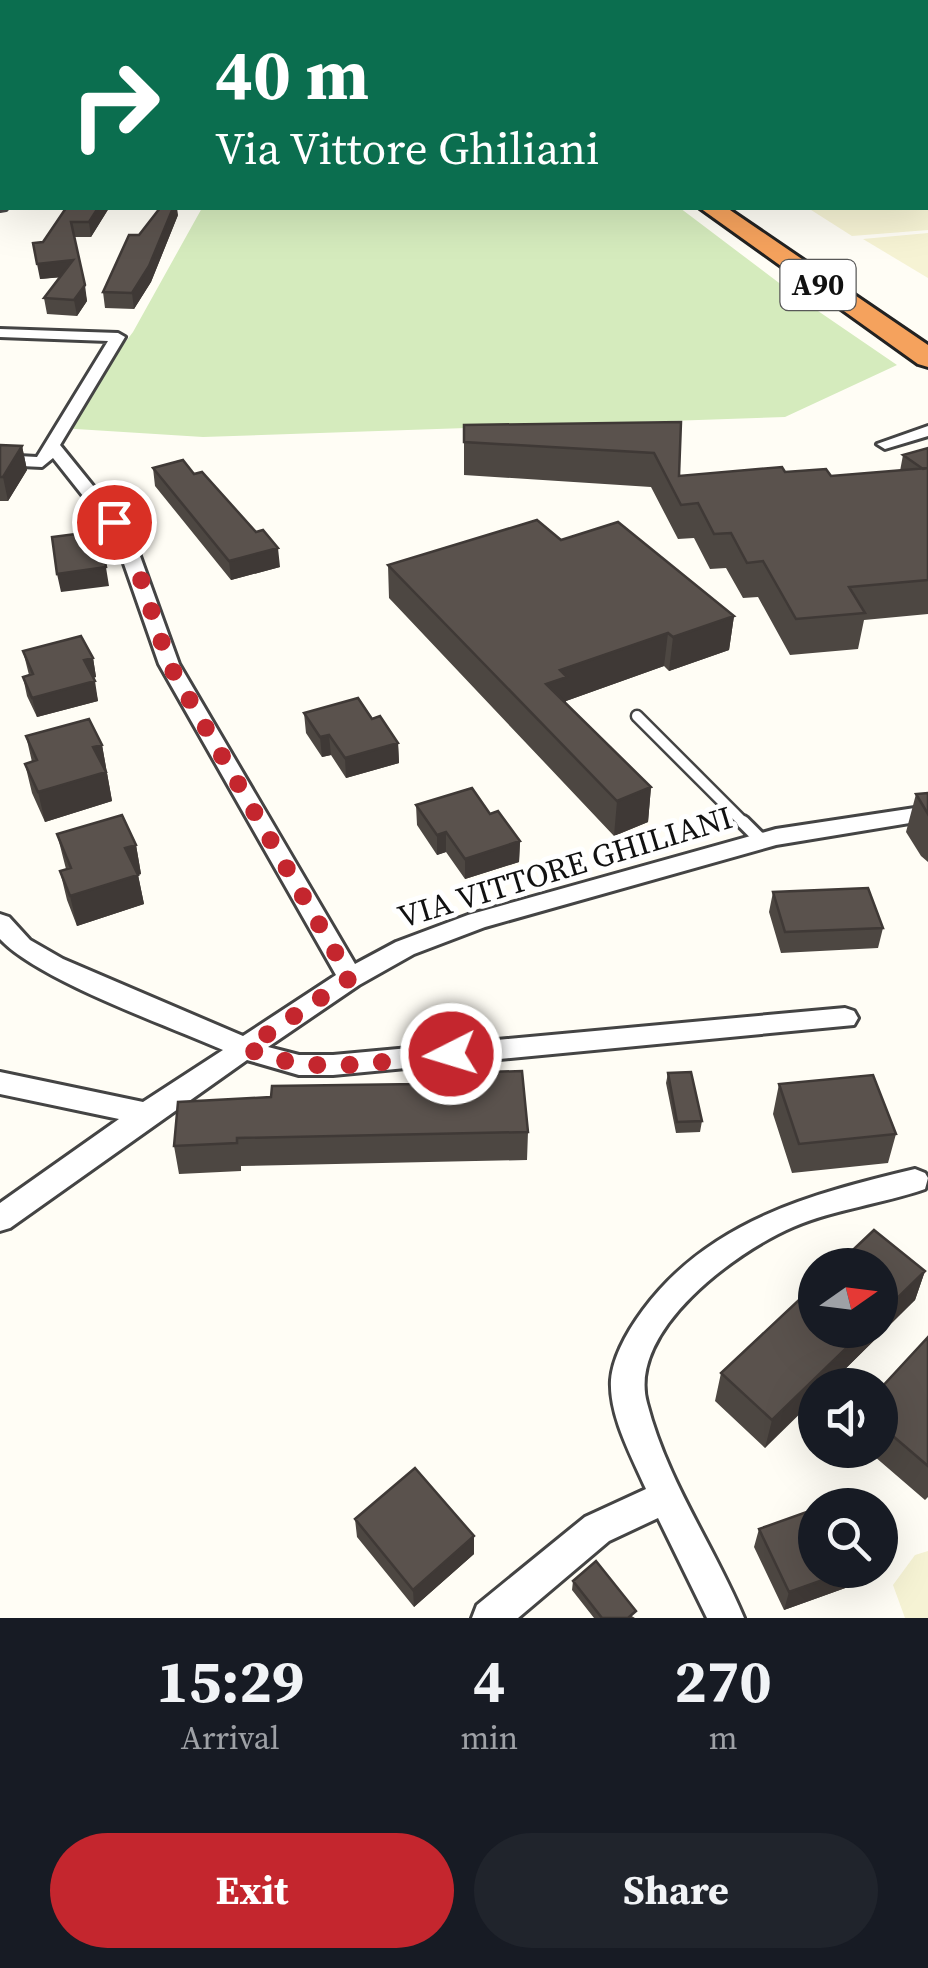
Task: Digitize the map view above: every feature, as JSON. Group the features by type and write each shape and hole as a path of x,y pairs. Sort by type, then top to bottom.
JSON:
{"highway":[{"name":"A90","path":"715,210 928,358"},
{"name":"A90","path":"752,210 928,328"}],"street":[{"path":"0,333 118,337 42,462 0,460"},
{"path":"884,444 928,431"},
{"path":"52,446 126,540 169,664 350,978"},
{"name":"VIA VITTORE GHILIANI","path":"0,1220 147,1114 350,978 406,948 477,921 762,840 827,826 928,813"},
{"path":"0,923 21,946 54,965 286,1063 333,1066 845,1018"},
{"path":"0,1083 147,1114"},
{"path":"726,1618 668,1496 628,1395 635,1354 660,1311 729,1244 765,1224 807,1208 915,1181"},
{"path":"490,1618 597,1530 668,1496"}],"lane":[{"path":"637,716 762,840"}],"shaded area":[{"path":"811,210 928,210 928,230 852,236"},
{"path":"928,233 928,278 863,239"},
{"path":"928,1551 928,1618 905,1618 894,1588 898,1588 898,1578 915,1555"}],"green space":[{"path":"201,210 683,210 799,298 897,365 785,417 203,437 60,428 133,332"}],"building":[{"path":"65,210 97,210 89,222 71,222 85,285 74,300 44,298 73,260 37,264 33,243 43,242"},
{"path":"158,210 172,210 149,266 132,293 103,292 129,235 139,235"},
{"path":"681,422 679,476 782,467 785,472 826,469 831,476 928,468 928,580 849,587 865,613 796,619 763,561 747,563 731,533 714,534 698,503 681,505 654,453 464,442 464,425"},
{"path":"0,445 22,446 3,477 0,477"},
{"path":"928,448 928,468 923,469 903,455"},
{"path":"183,460 194,474 202,472 256,532 263,530 278,548 229,561 153,468"},
{"path":"537,520 561,540 618,522 734,616 673,637 668,633 560,670 567,677 546,684 651,787 617,801 388,565"},
{"path":"100,531 106,567 57,574 52,537"},
{"path":"81,636 93,658 84,660 95,681 32,698 23,677 33,674 23,651"},
{"path":"358,698 372,719 380,716 398,743 345,758 329,735 320,737 304,713"},
{"path":"89,719 102,745 93,747 106,772 38,792 25,764 37,760 26,736"},
{"path":"472,788 490,814 498,811 520,841 465,859 446,832 437,835 416,805"},
{"path":"928,793 928,814 916,794"},
{"path":"122,815 136,845 125,848 138,875 70,896 60,871 71,868 57,834"},
{"path":"868,888 883,928 785,932 773,892"},
{"path":"522,1071 528,1132 237,1138 237,1143 174,1146 178,1102 271,1097 272,1086 418,1084 417,1074"},
{"path":"691,1072 702,1121 677,1122 668,1073"},
{"path":"873,1075 896,1134 799,1144 779,1084"},
{"path":"874,1230 896,1248 855,1248"},
{"path":"898,1249 925,1271 898,1297"},
{"path":"798,1301 798,1348 846,1348 826,1368 798,1368 798,1395 772,1420 721,1373"},
{"path":"928,1337 928,1466 898,1440 898,1370"},
{"path":"415,1468 474,1536 413,1590 355,1519"},
{"path":"798,1515 800,1588 789,1592 759,1529"},
{"path":"596,1561 636,1611 628,1618 602,1618 573,1581"}],"route":[{"path":"114,522 130,546 147,607 169,664 350,978 247,1048 286,1063 320,1066 451,1054"}]}
